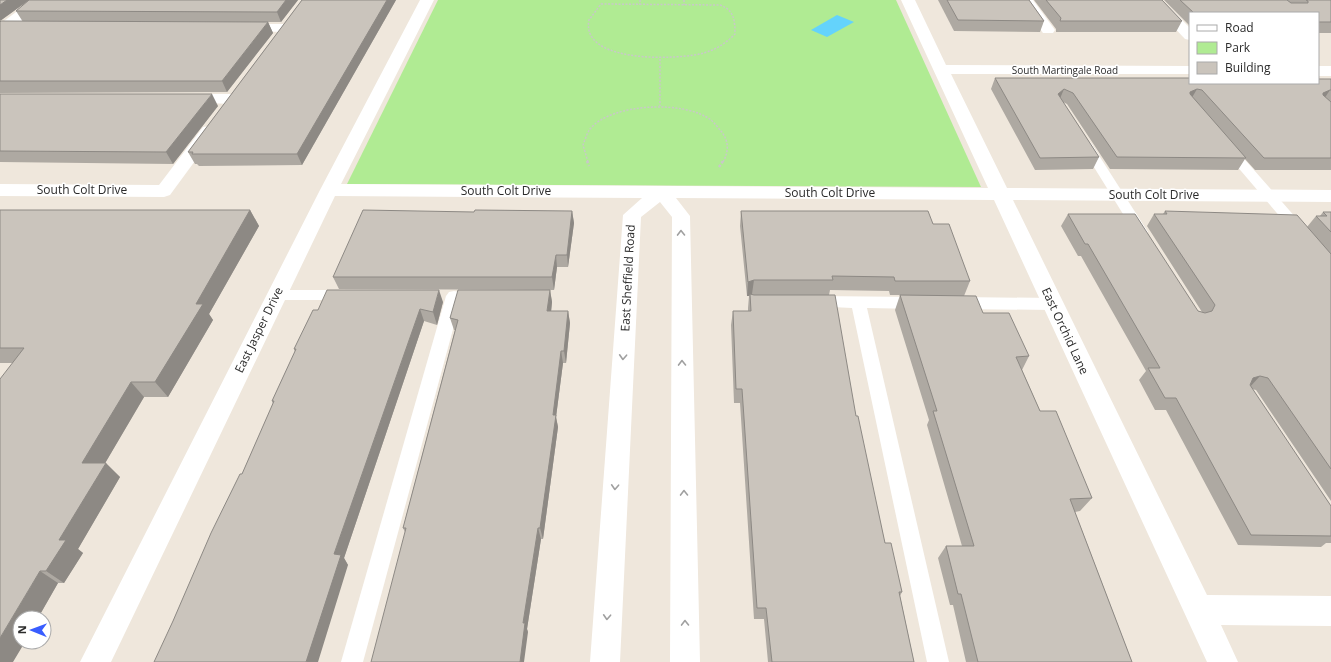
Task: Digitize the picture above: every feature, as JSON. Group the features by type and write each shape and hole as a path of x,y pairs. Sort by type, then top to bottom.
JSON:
{"street":[{"path":"2,29 40,0"},
{"name":"East Jasper Drive","path":"95,662 328,190 427,0"},
{"name":"East Orchid Lane","path":"908,0 1223,662"},
{"path":"1026,0 1048,30"},
{"path":"1155,0 1189,35"},
{"path":"224,28 290,22 273,46"},
{"path":"2,29 28,28"},
{"name":"South Martingale Road","path":"941,69 1189,70"},
{"path":"1319,71 1331,71"},
{"name":"South Colt Drive","path":"0,190 164,191 230,103 171,99"},
{"name":"South Colt Drive","path":"328,190 1331,196"},
{"path":"661,192 681,216 685,662"},
{"name":"East Sheffield Road","path":"605,662 632,215 661,192"},
{"path":"1198,610 1331,611"}],"lane":[{"path":"1076,131 1146,240"},
{"path":"1221,141 1305,237"},
{"path":"277,295 362,296"},
{"path":"352,662 454,296"},
{"path":"805,302 1052,304"},
{"path":"858,302 938,662"}],"path":[{"path":"684,0 684,5"},
{"path":"601,4 684,5 720,5 726,7 733,13 736,20 734,34 723,44 706,53 692,57 660,59 636,57 615,52 595,40 590,33 588,26 589,19 601,4"},
{"path":"660,59 660,106"},
{"path":"606,192 606,180 588,165 583,155 582,145 585,136 597,123 614,113 644,106 660,106 683,109 704,116 715,123 723,132 727,141 727,152 724,161 710,180 708,192"}],"green space":[{"path":"438,0 896,0 981,187 347,184"}],"water":[{"path":"837,15 854,22 827,37 811,30"}],"building":[{"path":"0,0 7,0 0,5"},
{"path":"29,0 286,0 277,12 16,11"},
{"path":"302,0 387,0 297,154 192,154 193,152 188,152"},
{"path":"947,0 1029,0 1044,21 958,20"},
{"path":"1046,0 1162,0 1182,21 1060,21 1061,18"},
{"path":"1180,0 1287,0 1291,3 1308,3 1306,0 1331,0 1331,22 1319,22 1319,12 1193,12"},
{"path":"0,22 268,22 222,81 0,81"},
{"path":"995,78 1189,78 1189,84 1319,84 1319,79 1331,79 1331,90 1323,93 1323,95 1331,102 1331,158 1264,158 1202,90 1197,89 1190,92 1190,94 1246,158 1117,157 1073,93 1064,89 1058,94 1099,157 1040,158"},
{"path":"0,94 212,94 166,152 0,151"},
{"path":"0,210 250,210 196,304 203,304 155,382 131,382 82,463 106,463 59,540 66,540 46,571 40,571 17,610 12,610 12,618 0,638 0,379 24,348 0,348"},
{"path":"363,210 474,212 475,210 572,211 567,255 556,255 552,277 333,277"},
{"path":"741,211 928,211 933,224 949,224 970,281 895,281 894,277 832,276 833,280 754,280 748,282"},
{"path":"1165,211 1297,215 1331,254 1331,469 1268,378 1260,376 1253,378 1250,385 1331,506 1331,536 1251,535 1176,398 1165,398 1148,368 1160,368 1088,244 1085,244 1068,214 1135,214 1198,311 1205,313 1212,311 1215,305 1154,214 1167,214"},
{"path":"1323,212 1331,212 1331,232 1316,216 1327,216"},
{"path":"327,290 439,290 433,312 420,309 334,554 341,555 306,662 154,662 211,533 240,474 242,474 274,401 272,401 296,349 294,349 313,310 318,310"},
{"path":"458,290 550,290 547,311 568,311 564,351 561,351 553,415 556,415 540,528 538,528 523,623 525,623 520,662 371,662 406,528 403,528 458,320 450,318"},
{"path":"750,294 835,295 856,416 858,416 885,543 891,543 902,592 899,592 914,662 772,662 766,608 757,608 742,389 736,389 733,311 751,311"},
{"path":"900,295 976,296 983,313 1009,313 1029,356 1016,357 1040,411 1056,411 1092,498 1070,499 1132,662 978,662 961,594 958,594 946,546 974,546 933,411 937,411"}]}
